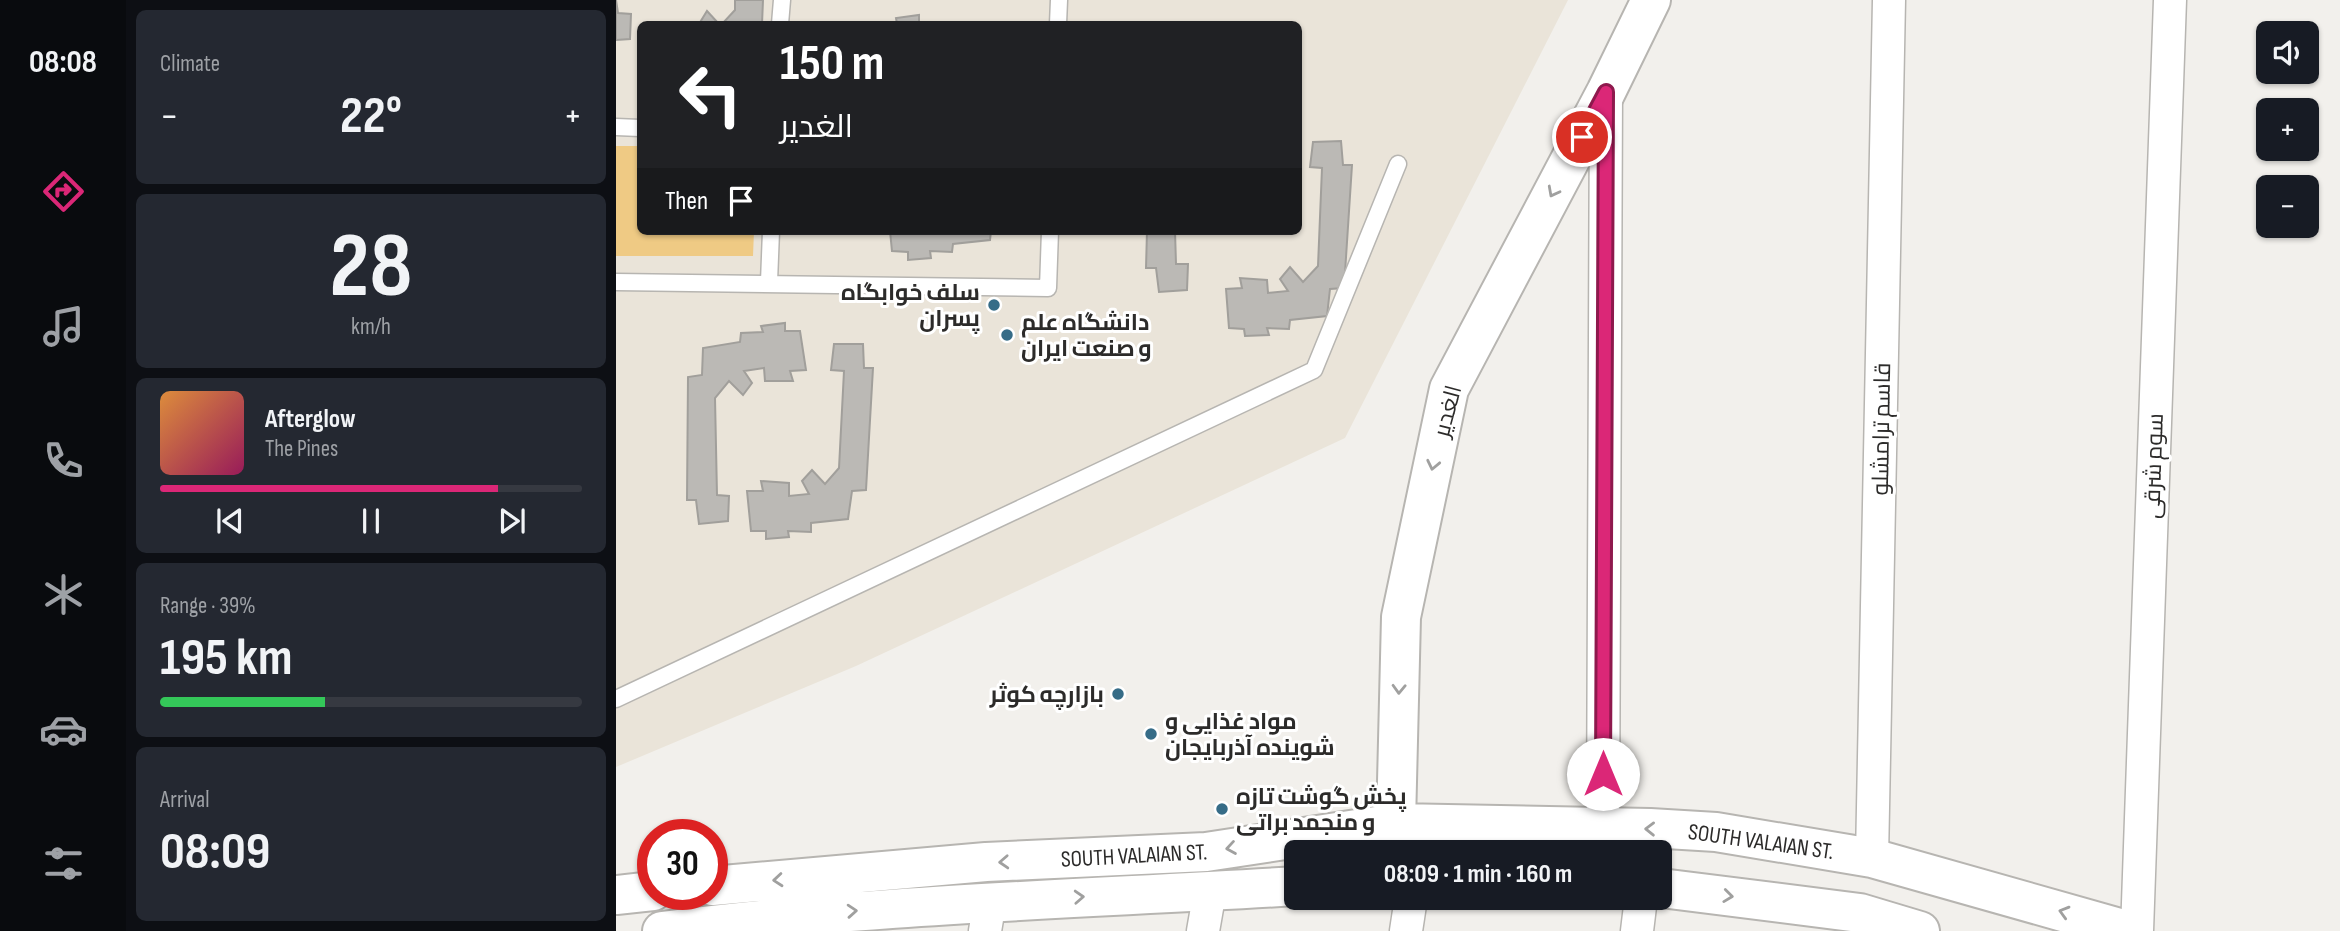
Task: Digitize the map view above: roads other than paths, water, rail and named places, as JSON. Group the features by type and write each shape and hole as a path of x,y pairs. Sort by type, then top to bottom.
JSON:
{"main road":[{"name":"الغدیر","path":"1411,833 1401,617 1449,389 1606,92 1651,0"},
{"name":"SOUTH VALAIAN ST.","path":"728,885 986,863 1206,852 1411,833 1603,829 1716,832 1872,858 2130,931"},
{"name":"SOUTH VALAIAN ST.","path":"662,931 987,916 1210,891 1284,887"},
{"path":"1672,890 1920,931"},
{"path":"616,895 637,893"}],"street":[{"name":"قاسم ترامشلو","path":"1872,858 1889,0"},
{"name":"سوم شرقی","path":"2137,931 2170,0"},
{"path":"1603,829 1606,92"},
{"path":"1203,931 1210,891"},
{"path":"1406,931 1409,910"},
{"path":"1637,931 1640,910"}],"lane":[{"path":"780,21 782,0"},
{"path":"1058,21 1059,0"},
{"path":"616,127 637,128"},
{"path":"616,699 1314,370 1398,164"},
{"path":"769,282 771,235"},
{"path":"616,282 769,282 1048,288 1050,235"}],"place":[{"name":"سلف خوابگاه پسران","path":"994,305"},
{"name":"دانشگاه علم و صنعت ایران","path":"1007,335"},
{"name":"بازارچه کوثر","path":"1118,694"},
{"name":"مواد غذایی و شوینده آذربایجان","path":"1151,734"},
{"name":"پخش گوشت تازه و منجمد براتی","path":"1222,809"}]}
